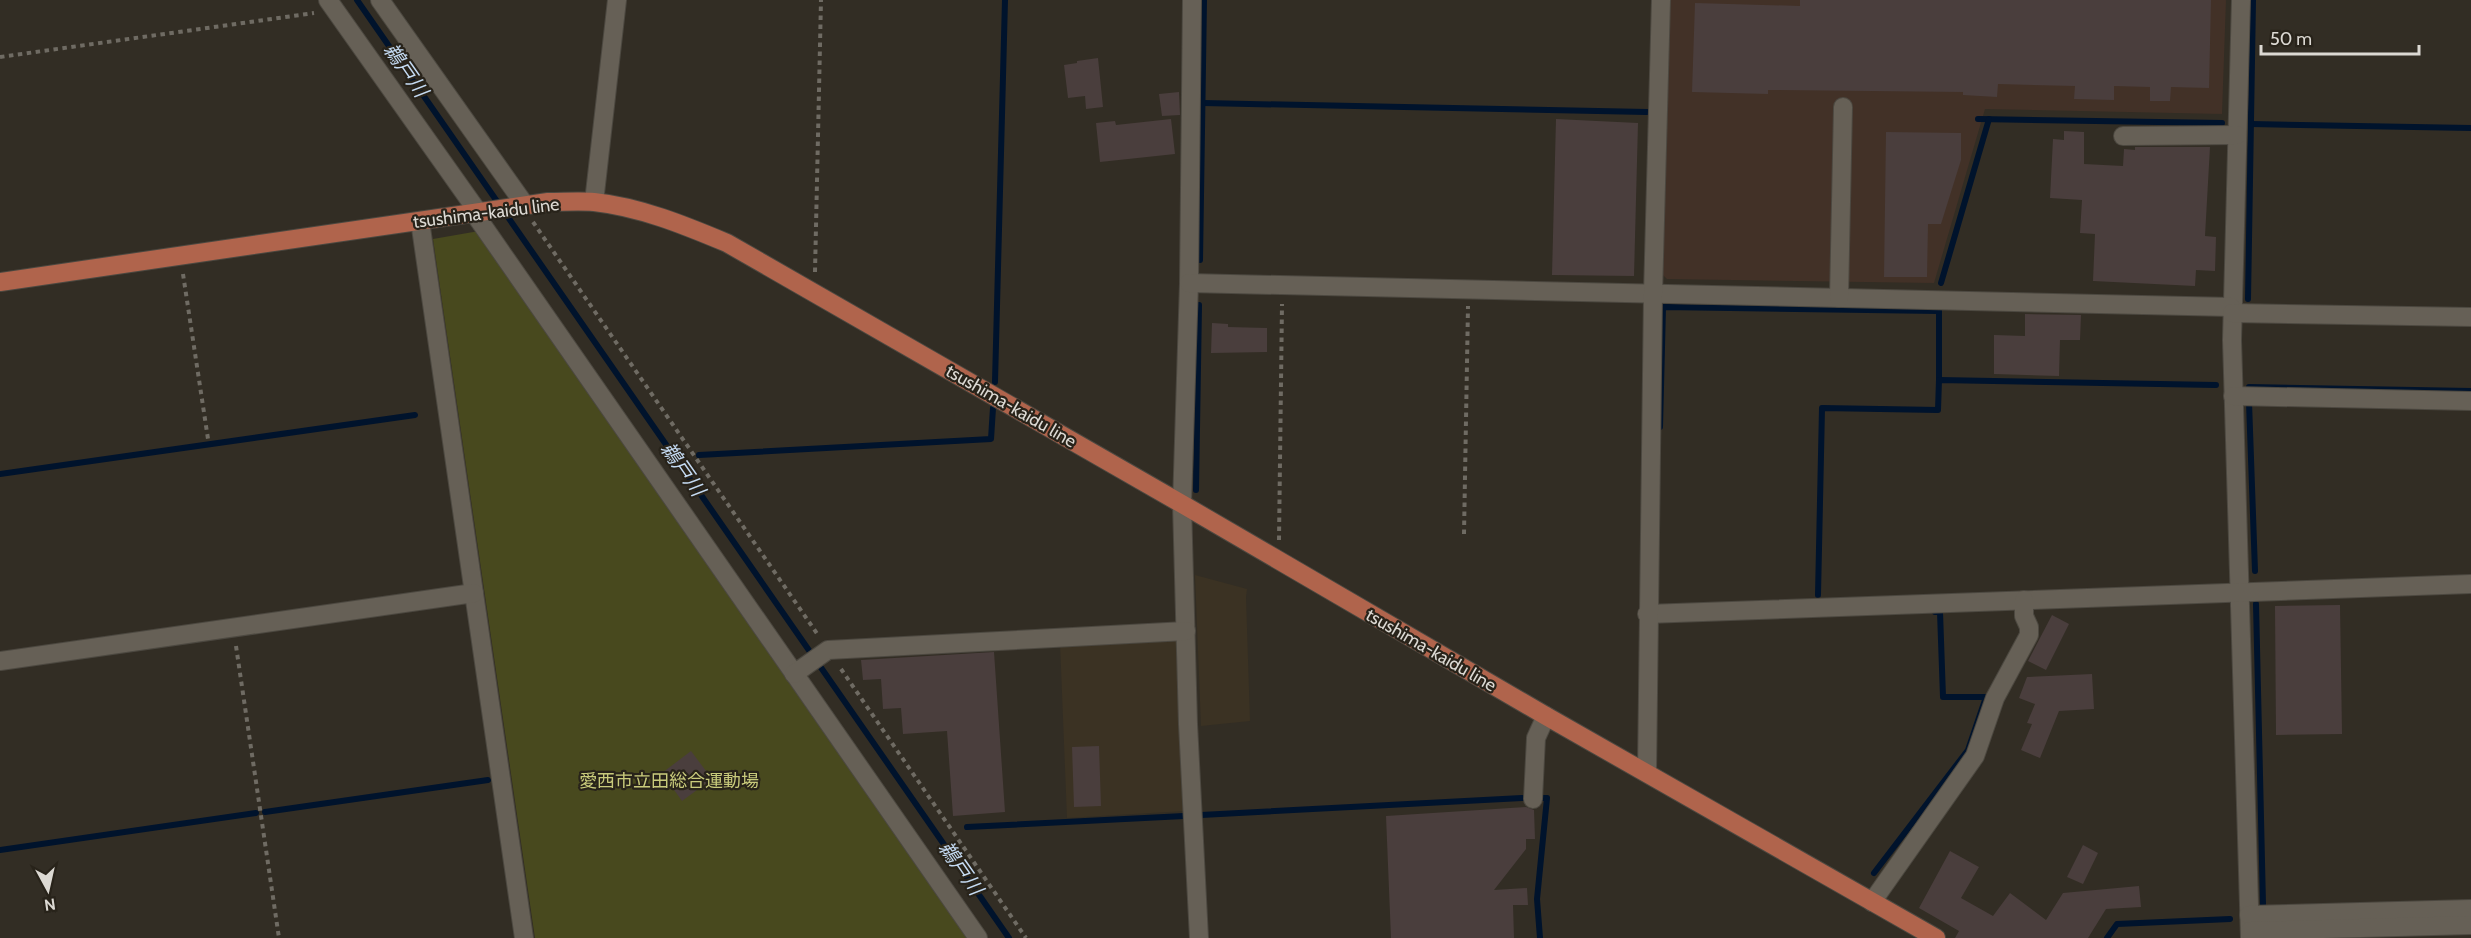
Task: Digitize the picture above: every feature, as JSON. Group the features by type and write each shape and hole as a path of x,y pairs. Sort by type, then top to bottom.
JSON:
{"main road":[{"name":"tsushima-kaidu line","path":"0,282 548,202 594,202 629,208 677,223 727,243 1546,716 1936,938"}],"street":[{"path":"380,0 523,205"},
{"path":"594,202 617,0"},
{"path":"1192,0 1189,283 1182,504 1188,724 1199,938"},
{"path":"1647,772 1647,614 1661,0"},
{"path":"2241,0 2232,310 2250,928"},
{"path":"331,5 479,212 798,671 978,938"},
{"path":"1839,298 1843,106"},
{"path":"2123,136 2237,135"},
{"path":"420,221 524,938"},
{"path":"1189,283 1839,298 2471,317"},
{"path":"2233,396 2471,401"},
{"path":"1647,614 2240,590 2471,584"},
{"path":"0,661 474,592"},
{"path":"1872,902 1975,756 1995,698 2029,635 2030,627 2024,616 2024,600"},
{"path":"798,671 826,651 1186,631"},
{"path":"1533,799 1536,738 1546,716"},
{"path":"2250,928 2471,909"},
{"path":"2250,928 2462,929"}],"path":[{"path":"815,294 821,0"},
{"path":"0,57 331,5"},
{"path":"523,205 826,651 1026,938"},
{"path":"180,255 208,439"},
{"path":"1279,560 1283,285"},
{"path":"1464,534 1469,290"},
{"path":"234,627 279,938"}],"shaded area":[{"path":"1669,0 2226,0 2222,114 1985,109 1934,283 1667,279 1659,271"},
{"path":"1195,575 1247,589 1250,721 1201,726"},
{"path":"1177,637 1185,811 1067,818 1060,643"}],"green space":[{"name":"愛西市立田総合運動場","path":"479,231 967,938 535,938 433,239"}],"building":[{"path":"1800,0 2211,0 2209,88 2171,87 2170,101 2150,101 2150,87 2114,86 2114,100 2074,99 2075,86 1998,84 1997,97 1963,95 1963,92 1768,90 1768,94 1692,92 1695,3 1800,6"},
{"path":"1098,58 1103,107 1086,109 1085,96 1068,98 1064,65"},
{"path":"1179,92 1180,115 1162,116 1159,94"},
{"path":"1171,119 1175,154 1100,162 1096,123 1115,121 1116,125"},
{"path":"1556,119 1638,123 1634,276 1552,275"},
{"path":"2064,131 2084,132 2084,164 2123,166 2124,149 2135,150 2135,147 2210,147 2205,236 2216,237 2215,271 2196,270 2195,286 2093,281 2095,234 2080,233 2082,200 2050,198 2053,139 2064,140"},
{"path":"1886,132 1961,133 1961,160 1941,224 1928,224 1927,277 1884,277"},
{"path":"2025,314 2081,315 2080,340 2060,340 2059,376 1994,374 1994,335 2025,336"},
{"path":"1212,323 1228,324 1228,327 1267,328 1267,352 1211,353"},
{"path":"2340,605 2342,734 2276,735 2275,606"},
{"path":"2052,615 2069,624 2046,670 2028,661"},
{"path":"994,652 1005,812 953,816 947,731 903,734 901,708 883,709 881,679 863,680 861,660"},
{"path":"2092,674 2094,709 2059,711 2040,758 2021,750 2032,724 2027,723 2035,704 2019,698 2027,677"},
{"path":"1099,746 1101,806 1074,807 1072,747"},
{"path":"691,751 712,779 682,801 662,773"},
{"path":"1526,807 1534,810 1535,839 1526,839 1526,849 1494,890 1527,888 1528,905 1513,905 1514,938 1391,938 1386,816"},
{"path":"2083,845 2098,853 2083,884 2067,877"},
{"path":"1950,851 1979,867 1961,898 1993,916 2010,893 2046,920 2063,893 2139,886 2141,907 2106,909 2088,938 1955,938 1959,931 1919,908"}],"waterway":[{"name":"鵜戸川","path":"357,0 1009,938"},
{"path":"995,382 1005,0"},
{"path":"1200,260 1204,0"},
{"path":"2248,299 2253,0"},
{"path":"1203,103 1647,112"},
{"path":"1978,119 2222,123"},
{"path":"1941,283 1989,119"},
{"path":"2251,124 2471,128"},
{"path":"1196,490 1199,305"},
{"path":"1660,427 1663,307 1939,311 1939,380"},
{"path":"1818,595 1822,408 1938,410 1939,380 2216,385"},
{"path":"2249,387 2471,391"},
{"path":"2249,402 2255,571"},
{"path":"699,455 991,439 993,408"},
{"path":"0,474 415,415"},
{"path":"2256,604 2263,904"},
{"path":"1874,873 1968,750 1986,697 1943,697 1940,612 1935,612"},
{"path":"265,812 488,780"},
{"path":"1201,815 1522,798"},
{"path":"1540,938 1537,899 1547,798 1543,798"},
{"path":"0,850 256,813"},
{"path":"967,827 1184,816"},
{"path":"2107,938 2117,924 2230,919"}]}
